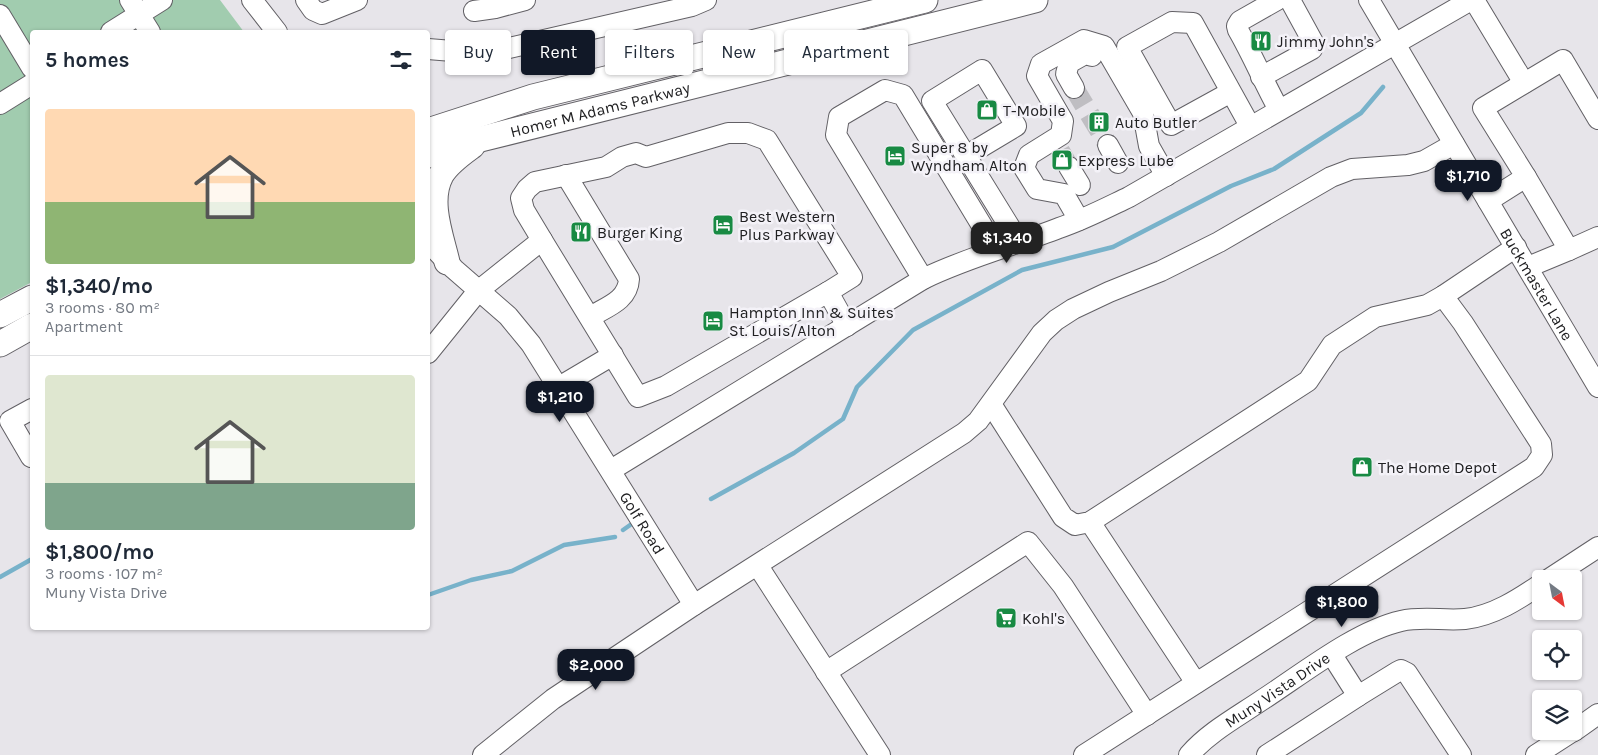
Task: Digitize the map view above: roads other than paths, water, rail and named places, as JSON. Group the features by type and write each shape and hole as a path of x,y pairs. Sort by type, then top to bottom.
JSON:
{"main road":[{"name":"Homer M Adams Parkway","path":"430,130 533,98 925,0"},
{"name":"Homer M Adams Parkway","path":"430,154 482,139 1035,0"},
{"path":"447,262 437,221 435,206 436,190 441,174 452,161 482,139"},
{"path":"0,315 30,299"},
{"path":"0,344 30,327"}],"street":[{"path":"114,30 134,7 162,0"},
{"path":"252,0 275,30"},
{"path":"306,0 313,10 322,14 357,0"},
{"path":"474,11 525,0"},
{"path":"430,49 477,53 500,50 692,6 706,0"},
{"path":"1261,77 1252,70 1230,29 1230,22 1234,17 1265,0"},
{"path":"1278,0 1240,21 1237,26 1279,110"},
{"path":"1261,77 1312,49 1313,42 1290,0"},
{"name":"Buckmaster Lane","path":"1369,0 1598,387"},
{"path":"610,470 923,279 996,249 1080,220 1122,200 1472,0 1524,83"},
{"path":"134,7 149,30"},
{"path":"0,15 30,65"},
{"path":"1231,92 1171,125 1127,47 1172,22 1193,23 1250,126"},
{"path":"1080,185 1061,153 1063,121 1037,76 1041,64 1084,40 1104,46 1143,113 1149,146"},
{"path":"1074,88 1066,74 1069,63 1086,54 1096,58 1166,176"},
{"path":"1569,250 1483,108 1563,60 1598,119"},
{"path":"0,104 30,85"},
{"path":"923,279 836,135 839,118 885,90 903,95 996,249"},
{"path":"728,133 748,133 767,140 852,277 828,292 666,386 638,396 524,210 521,198 535,182 606,167 622,157 636,153 646,157 728,133"},
{"path":"483,755 553,699 694,605 964,433 978,421 1042,333 1056,320 1073,309 1161,271 1218,242 1331,176 1361,168 1408,165 1424,161 1454,144"},
{"path":"1108,145 1118,163"},
{"path":"1061,153 1029,155 1024,168 1037,189 1064,194 1080,220"},
{"path":"966,156 1018,242"},
{"path":"566,176 629,280 628,289 624,296 590,317"},
{"path":"1488,201 1526,177"},
{"path":"1528,267 1598,237"},
{"path":"430,347 478,291 542,240"},
{"name":"Golf Road","path":"430,244 478,291 508,316 531,344 694,605"},
{"path":"991,404 1063,517 1075,525 1090,522 1308,381 1332,345 1375,317 1427,305 1516,247"},
{"path":"828,292 847,326"},
{"path":"1084,755 1534,467 1542,455 1541,444 1463,322 1443,296"},
{"path":"559,387 612,355"},
{"path":"30,410 10,421 30,455"},
{"path":"1090,522 1196,683"},
{"path":"826,672 1028,542 1063,586 1147,715"},
{"path":"1563,570 1598,547"},
{"path":"758,566 880,755"},
{"name":"Muny Vista Drive","path":"1189,755 1210,735 1352,642 1377,629 1421,618 1465,619 1482,615 1505,606 1532,590"},
{"path":"1332,655 1358,696"},
{"path":"1267,755 1397,672 1404,671 1460,755"},
{"path":"1582,725 1598,714"},
{"path":"1535,755 1559,740"}],"waterway":[{"path":"711,499 794,453 843,419 857,387 913,330 1022,270 1113,247 1231,186 1274,169 1361,113 1383,87"},
{"path":"623,530 633,523"},
{"path":"430,594 471,580 512,571 564,545 615,537"},
{"path":"0,577 30,560"}],"tunnel":[{"path":"1074,88 1108,145"},
{"path":"1060,151 1069,167"}],"place":[{"name":"Jimmy John's","path":"1261,41"},
{"name":"T-Mobile","path":"987,110"},
{"name":"Auto Butler","path":"1099,122"},
{"name":"Super 8 by Wyndham Alton","path":"895,156"},
{"name":"Express Lube","path":"1062,160"},
{"name":"Best Western Plus Parkway","path":"723,225"},
{"name":"Burger King","path":"581,232"},
{"name":"Hampton Inn & Suites St. Louis/Alton","path":"713,321"},
{"name":"The Home Depot","path":"1362,467"},
{"name":"Kohl's","path":"1006,618"}]}
